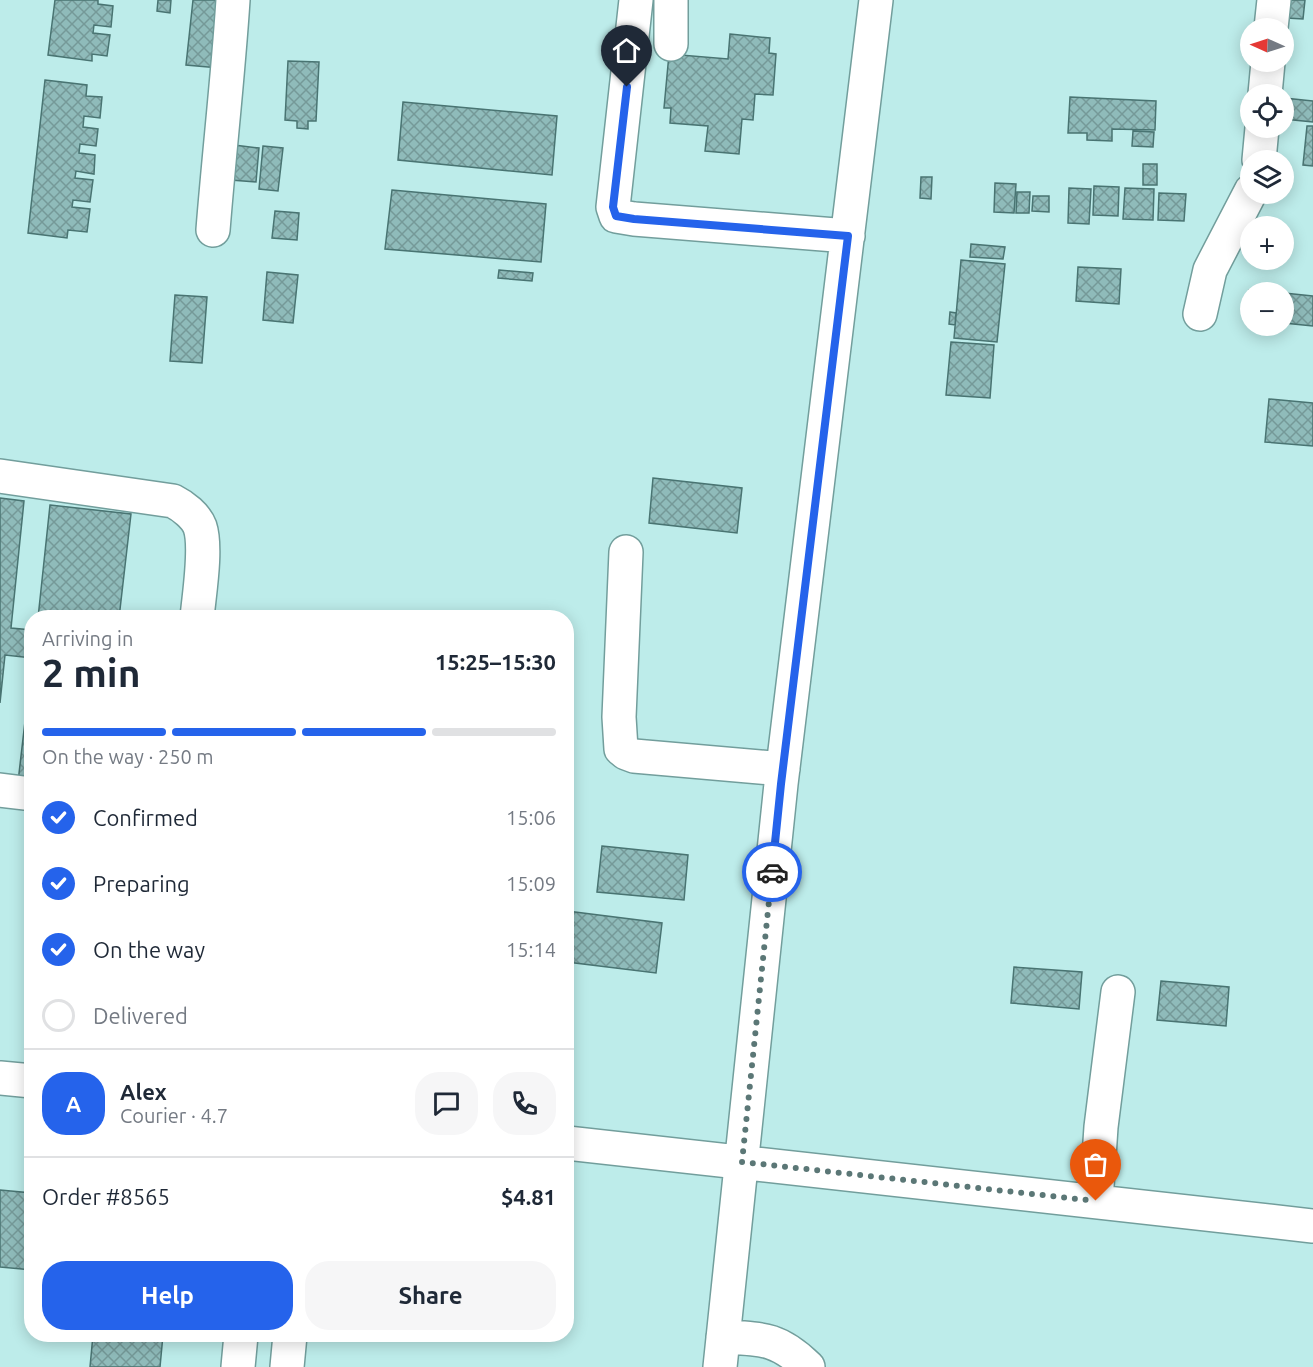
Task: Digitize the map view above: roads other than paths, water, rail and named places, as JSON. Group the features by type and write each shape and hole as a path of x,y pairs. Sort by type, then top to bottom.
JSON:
{"street":[{"path":"213,231 229,68 233,0"},
{"path":"636,0 613,207 616,216 848,236"},
{"path":"671,0 671,44"},
{"path":"808,1367 791,1351 776,1343 753,1339 721,1352 783,769 876,0"},
{"path":"1272,18 1274,0"},
{"path":"1200,314 1210,270 1244,204"},
{"path":"0,476 173,501 182,506 199,526 202,542 198,610"},
{"path":"626,552 619,717 621,749 634,756 783,769"},
{"path":"0,790 24,793"},
{"path":"1097,1186 1101,1127 1118,992"},
{"path":"0,1078 24,1080"},
{"path":"574,1144 742,1162 1097,1186 1313,1226"},
{"path":"238,1367 240,1342"},
{"path":"287,1367 289,1342"}]}
